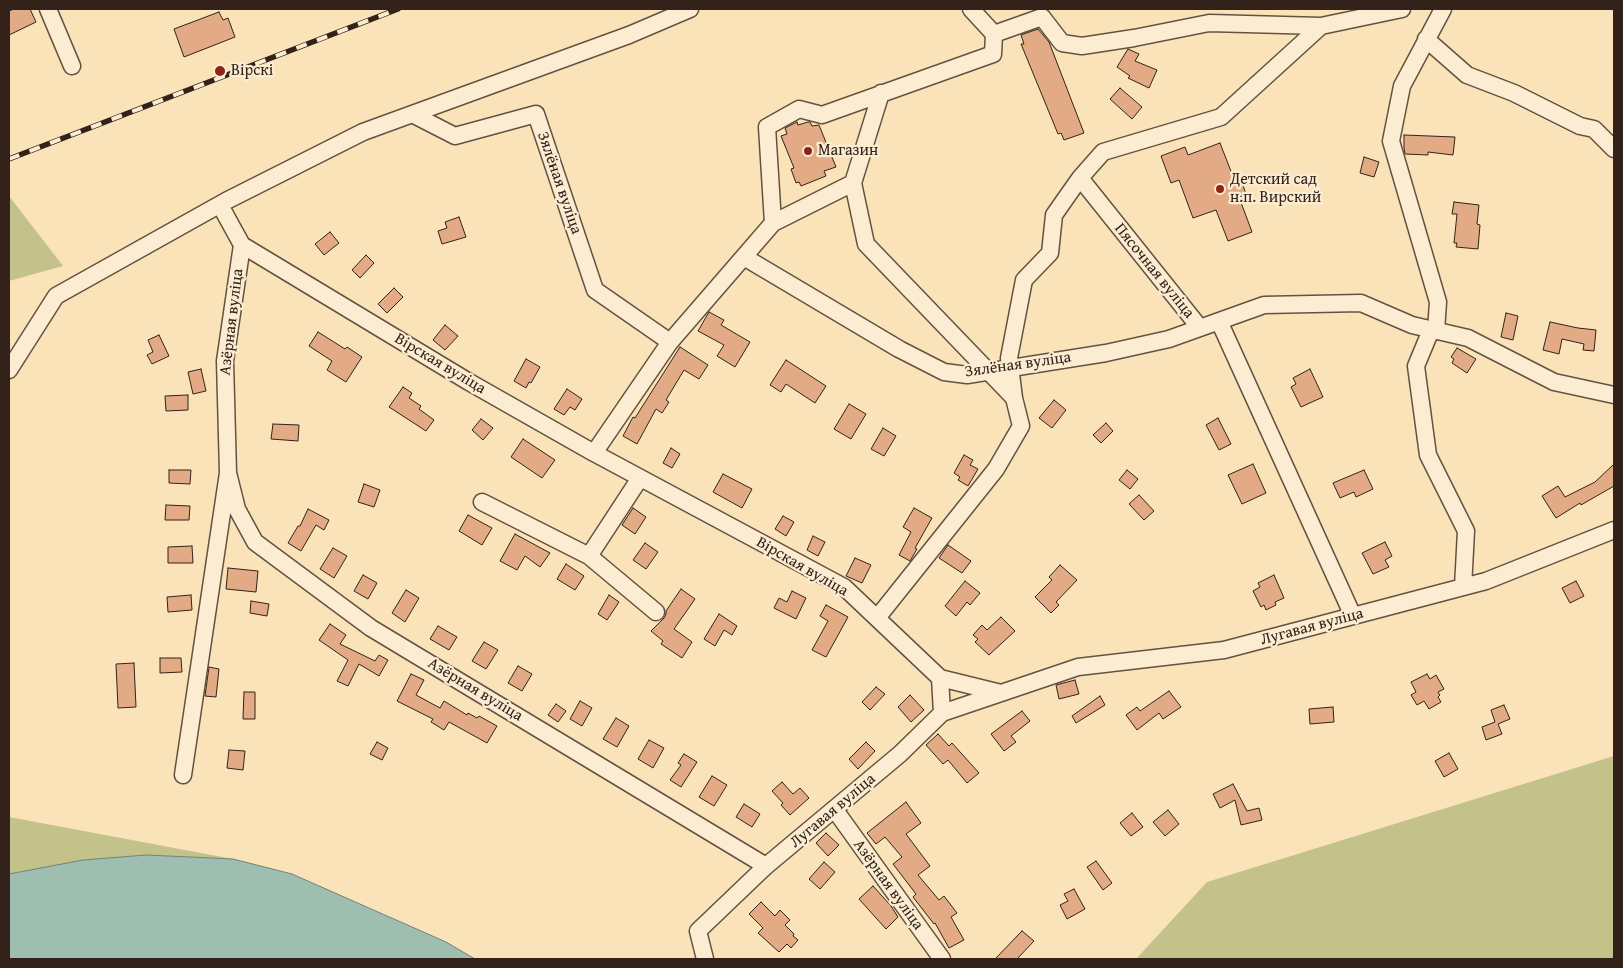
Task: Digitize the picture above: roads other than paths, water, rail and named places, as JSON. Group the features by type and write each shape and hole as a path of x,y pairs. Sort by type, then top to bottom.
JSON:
{"street":[{"path":"48,9 72,66"},
{"path":"9,370 56,296 220,206 363,132 628,35 690,9"},
{"path":"773,223 767,127 799,109 822,115 993,54 994,34 971,9"},
{"path":"994,34 1042,17 1062,43 1082,46 1209,23 1321,26 1402,9"},
{"path":"1442,9 1402,86 1390,141 1438,302 1433,330 1416,366 1428,455 1466,531 1463,587"},
{"path":"877,618 996,469 1021,426 1014,398 1009,358 1024,280 1050,252 1054,215 1080,178 1103,152 1221,117 1321,26"},
{"path":"1426,39 1467,75 1514,93 1580,126 1594,129 1614,149"},
{"path":"881,94 853,183 866,244 1014,398"},
{"name":"Зялёная вуліца","path":"412,114 455,136 536,114 595,290 670,342"},
{"name":"Пясочная вуліца","path":"1080,178 1200,328 1264,305 1361,303 1412,325 1468,338 1554,382 1614,395"},
{"path":"594,453 670,342 773,223 853,183"},
{"name":"Азёрная вуліца","path":"183,775 228,473 225,361 242,245 220,206"},
{"name":"Вірская вуліца","path":"242,245 469,382 594,453 844,587 940,678"},
{"name":"Зялёная вуліца","path":"744,257 898,349 944,372 967,375 1106,352 1160,341 1200,328"},
{"path":"1219,321 1353,616"},
{"name":"Азёрная вуліца","path":"228,473 237,509 255,542 371,628 766,866"},
{"path":"588,556 640,478"},
{"path":"482,502 588,556 656,612"},
{"name":"Лугавая вуліца","path":"705,959 698,932 766,866 900,754 942,713 1078,667 1224,650 1486,581 1614,530"},
{"path":"942,713 940,678 1001,693"},
{"name":"Азёрная вуліца","path":"835,810 942,959"}],"railway":[{"path":"9,159 398,9"}],"place":[{"name":"Вірскі","path":"220,71"},
{"name":"Магазин","path":"808,151"},
{"name":"Детский сад н.п. Вирский","path":"1220,189"}]}
